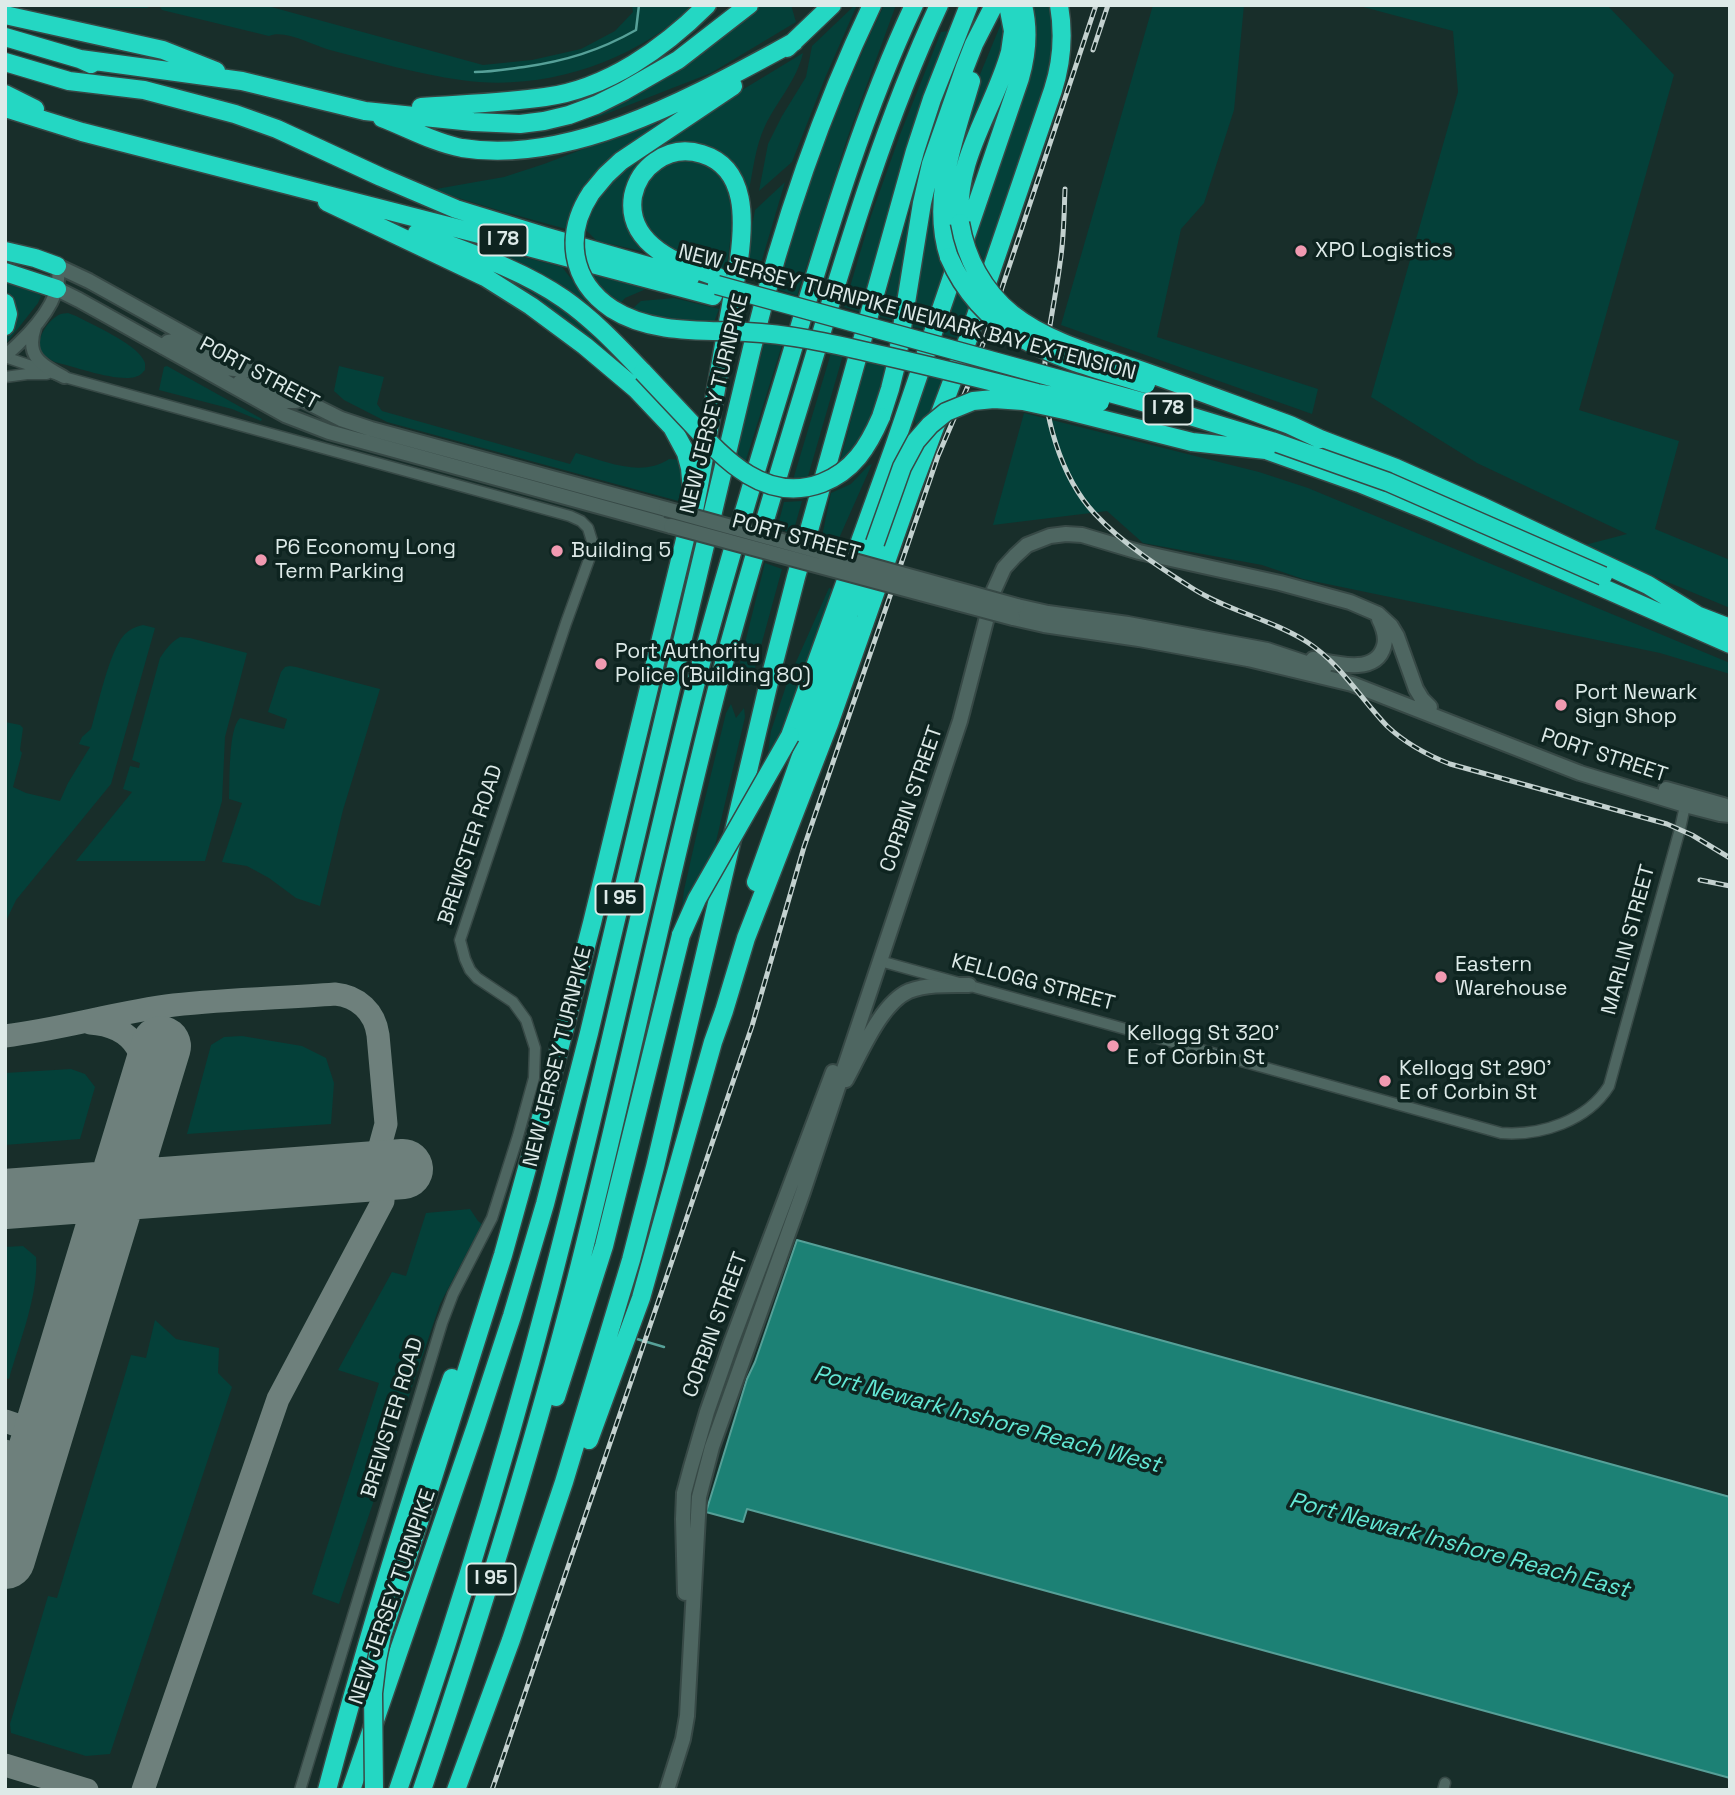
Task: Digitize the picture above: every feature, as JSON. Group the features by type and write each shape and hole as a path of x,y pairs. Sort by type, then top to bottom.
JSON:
{"highway":[{"path":"365,111 547,97 578,89 641,59 675,34 707,5"},
{"path":"80,59 242,81 365,111 520,124 555,119 609,99 664,69 749,5"},
{"path":"832,5 771,63 621,161 606,175 591,193 576,225 574,247 583,278 595,295 611,308 650,325 770,333 803,338 1039,393 1100,402"},
{"name":"NEW JERSEY TURNPIKE","path":"351,1790 495,1370 548,1192 586,1045 775,256 813,142 872,5"},
{"name":"I 95","path":"398,1790 473,1559 538,1334 581,1166 691,702 731,553 851,165 877,91 914,5"},
{"name":"I 95","path":"422,1790 473,1637 575,1282 699,762 751,564 872,172 900,96 939,5"},
{"name":"I 95","path":"456,1790 511,1640 608,1339 652,1179 750,758 796,576 911,163 937,86 969,5"},
{"path":"1008,5 1013,32 1010,51 965,166 960,191 960,223 969,257 979,275 1000,303 1039,331 1290,425 1320,439"},
{"path":"790,736 906,412 1020,78 1027,43 1023,5"},
{"path":"564,1482 592,1433 634,1321 713,1042 746,938 819,754 912,488 968,339 1053,90 1062,47 1059,5"},
{"path":"992,10 946,176 942,224 949,257 968,292 983,310 1005,329 1062,358 1320,439 1378,461 1648,585 1700,617"},
{"path":"293,186 494,262 529,278 563,298 586,316 732,464 757,480 779,487 806,487 823,483 840,474 859,457 881,417 896,365 922,203 931,164 961,77 992,10"},
{"path":"5,15 163,50 242,81"},
{"name":"I 78","path":"5,37 80,59 144,90"},
{"path":"365,111 448,145 504,152 531,150 585,137 660,110 719,83 794,42"},
{"name":"I 78","path":"5,62 69,81 144,90"},
{"path":"144,90 242,81"},
{"name":"NEW JERSEY TURNPIKE NEWARK BAY EXTENSION","path":"144,90 261,123 393,183 456,208 1266,450 1359,483 1600,582 1730,628"},
{"name":"I 78","path":"5,94 82,132"},
{"path":"5,108 82,132"},
{"name":"I 78","path":"5,120 82,132"},
{"name":"NEW JERSEY TURNPIKE NEWARK BAY EXTENSION","path":"82,132 293,186 760,297 1157,406 1272,441 1388,482 1730,644"},
{"path":"679,527 694,510 737,272 743,215 736,185 729,172 718,162 706,155 690,151 663,157 645,170 637,184 633,205 637,225 648,241 665,256 716,286"},
{"path":"293,186 485,276 553,322 619,374 663,416 684,448 691,479 583,962 503,1255 384,1631 373,1693 374,1790"},
{"path":"5,251 57,266"},
{"path":"5,272 57,289"},
{"path":"5,303 8,314 5,326"},
{"path":"713,1042 718,1010 743,921 874,543 902,467 916,441 930,425 946,412 973,401 1023,401 1192,442 1266,450"},
{"path":"519,1484 542,1439 594,1279 681,935 697,899 806,711 848,618"},
{"path":"327,1790 362,1661 415,1485 513,1214"}],"main road":[{"name":"PORT STREET","path":"57,266 89,281 305,401 357,425 666,509 1015,612 1044,625 1234,656 1348,680"},
{"name":"PORT STREET","path":"57,289 295,420 318,429 679,527 1015,612 1048,613 1143,626 1266,649 1348,680"},
{"path":"163,347 174,341 223,368 249,370"},
{"path":"222,380 241,382 286,401 305,401"},
{"name":"CORBIN STREET","path":"667,1790 680,1750 687,1716 699,1497 704,1475 803,1192 960,721 994,590 1004,568 1027,545 1058,534 1074,534 1139,552 1280,583 1371,610"},
{"path":"1266,649 1343,664 1368,663 1381,653 1385,640 1382,625 1371,610"},
{"path":"1371,610 1391,626 1416,689 1430,707"},
{"path":"1348,680 1388,690 1470,727"},
{"path":"1348,680 1470,727"},
{"name":"PORT STREET","path":"1470,727 1720,814 1730,815"},
{"name":"PORT STREET","path":"1686,800 1730,808"},
{"path":"829,1112 890,1005 908,992 932,985 969,985"},
{"name":"CORBIN STREET","path":"692,1646 686,1607 684,1493 707,1412 790,1183 831,1075 855,1032"}],"street":[{"name":"BREWSTER ROAD","path":"57,266 57,289 48,306 36,325 5,357 64,377 570,516 581,521 591,536 592,550 460,940 470,970 477,978 513,1002 526,1020 536,1057 532,1086 492,1218 453,1294 442,1323 300,1790"},
{"path":"36,325 31,345 34,355 64,377"},
{"name":"BREWSTER ROAD","path":"5,377 36,374 64,377"},
{"name":"MARLIN STREET","path":"1609,1086 1674,853 1686,800"},
{"name":"KELLOGG STREET","path":"880,961 1501,1133 1529,1132 1569,1121 1603,1097 1609,1086"}],"shaded area":[{"path":"51,5 264,5 483,65 532,60 581,49 615,31 633,12 632,5 693,5 643,43 585,69 523,82 492,83 412,71 330,50 291,36 269,36 162,10 160,7"},
{"path":"761,5 791,5 796,22 711,73 588,121 687,65"},
{"path":"855,5 792,162 759,191 768,144 806,77 812,46"},
{"path":"884,5 896,5 847,139 797,296 778,289 788,252 824,145"},
{"path":"1030,5 1052,5 1055,31 1051,69 986,267 975,241 1003,154"},
{"path":"1153,5 1244,5 1234,110 1204,203 1181,229 1157,337 1318,389 1312,414 1061,325"},
{"path":"1356,5 1607,5 1674,75 1579,410 1679,441 1655,529 1730,560 1730,608 1581,546 1627,534 1477,463 1371,397 1458,92 1453,31"},
{"path":"1005,14 1007,44 957,170 958,155 979,77"},
{"path":"948,31 889,206 861,312 844,307 871,216 901,132 941,32"},
{"path":"803,53 796,72 762,134 748,195 739,179 704,149 638,169 641,251 597,241 584,228 587,217 607,183 626,167 724,101"},
{"path":"654,122 658,126 614,157 590,182 572,211 566,229 435,191 504,177"},
{"path":"682,159 702,164 716,173 725,186 731,219 726,274 668,246 649,229 642,216 642,196 650,178 662,167"},
{"path":"941,168 946,268 929,330 913,327 925,244"},
{"path":"785,182 756,280 743,276 755,210"},
{"path":"913,213 896,321 880,317 908,216"},
{"path":"454,239 562,267 591,304 586,307"},
{"path":"592,274 646,289 625,298 618,306 596,285"},
{"path":"500,279 513,280 535,291 575,318 617,357 623,372"},
{"path":"5,282 41,296 5,345 5,338 12,326"},
{"path":"957,286 974,308 963,340 942,334"},
{"path":"674,298 719,309 713,325 663,322 631,310 641,301"},
{"path":"68,313 131,347 143,359 145,370 135,377 118,377 55,362 45,357 40,347 43,332 53,319"},
{"path":"764,344 782,345 745,463 736,456"},
{"path":"831,353 843,355 807,480 792,483"},
{"path":"867,360 892,364 865,438 838,469"},
{"path":"167,366 262,419 261,421 232,409 159,390 164,367"},
{"path":"339,366 384,377 377,404 382,411 570,464 576,453 635,468 658,465 669,459 681,460 687,487 682,502 387,422 344,400 334,391"},
{"path":"927,374 948,378 937,408 917,426 913,417"},
{"path":"1024,413 1259,472 1308,488 1730,663 1730,674 1660,653 1303,579 1262,565 1143,543 1107,511 993,525"},
{"path":"872,464 836,545 821,541 831,493 851,484"},
{"path":"802,501 793,533 777,529 784,502"},
{"path":"765,563 782,569 750,686 736,679"},
{"path":"829,588 838,590 804,685 767,759 771,731 788,680"},
{"path":"143,625 155,628 111,784 16,900 5,923 5,722 23,728 20,750 22,753 13,787 60,801 90,747 79,744 91,729 114,653 124,635"},
{"path":"180,637 247,653 225,737 222,801 205,861 76,861 132,792 123,789 130,766 139,768 140,763 132,760 160,658 168,646"},
{"path":"290,666 380,689 343,810 320,906 296,898 247,866 222,862 242,803 229,799 233,733 236,724 240,718 284,729 287,719 268,712 281,672"},
{"path":"731,704 736,718 744,708 745,717 712,859 682,907 701,815 726,713"},
{"path":"242,1036 302,1046 326,1058 334,1083 331,1124 187,1134 211,1045 224,1037"},
{"path":"71,1069 85,1074 95,1087 80,1139 5,1145 5,1073"},
{"path":"470,1209 482,1224 440,1304 339,1604 312,1594 379,1383 338,1370 392,1272 406,1276 426,1213"},
{"path":"23,1246 36,1257 36,1271 23,1334 9,1379 5,1378 5,1247"},
{"path":"155,1320 176,1339 219,1348 218,1373 232,1387 110,1754 86,1756 11,1733 10,1724 48,1596 57,1598 131,1355 146,1358"}],"water":[{"path":"797,1240 1730,1497 1730,1778 747,1509 743,1522 706,1512 747,1379"}],"waterway":[{"path":"475,72 539,65 595,49 636,30 639,5"},
{"path":"637,1339 664,1347"}],"taxiway":[{"path":"5,1036 174,1005 335,994 351,998 369,1012 376,1027 386,1124 380,1146 373,1158 356,1169 329,1174"},
{"path":"90,1023 119,1030 136,1047 145,1070 144,1099"},
{"path":"143,1790 278,1399 383,1201 379,1179 365,1171"},
{"path":"5,1421 43,1434"},
{"path":"5,1451 17,1492 12,1535"},
{"path":"5,1765 87,1790"}],"runway":[{"path":"5,1559 161,1046"},
{"path":"5,1199 403,1169"}],"railway":[{"path":"492,1790 752,1026 804,847 938,456 989,327 1096,5"},
{"path":"1093,50 1108,5"},
{"path":"1065,189 1061,254 1045,362 1046,402 1063,463 1072,482 1095,514 1141,554 1192,588 1220,603 1279,627 1319,650 1340,670 1387,726 1425,753 1450,764 1667,824 1692,835 1730,858"},
{"path":"1700,880 1730,886"}],"place":[{"name":"XPO Logistics","path":"1301,251"},
{"name":"Building 5","path":"557,551"},
{"name":"P6 Economy Long Term Parking","path":"261,560"},
{"name":"Port Authority Police (Building 80)","path":"601,664"},
{"name":"Port Newark Sign Shop","path":"1561,705"},
{"name":"Eastern Warehouse","path":"1441,977"},
{"name":"Kellogg St 320' E of Corbin St","path":"1113,1046"},
{"name":"Kellogg St 290' E of Corbin St","path":"1385,1081"}],"water label":[{"name":"Port Newark Inshore Reach West","path":"987,1420"},
{"name":"Port Newark Inshore Reach East","path":"1459,1546"}]}
